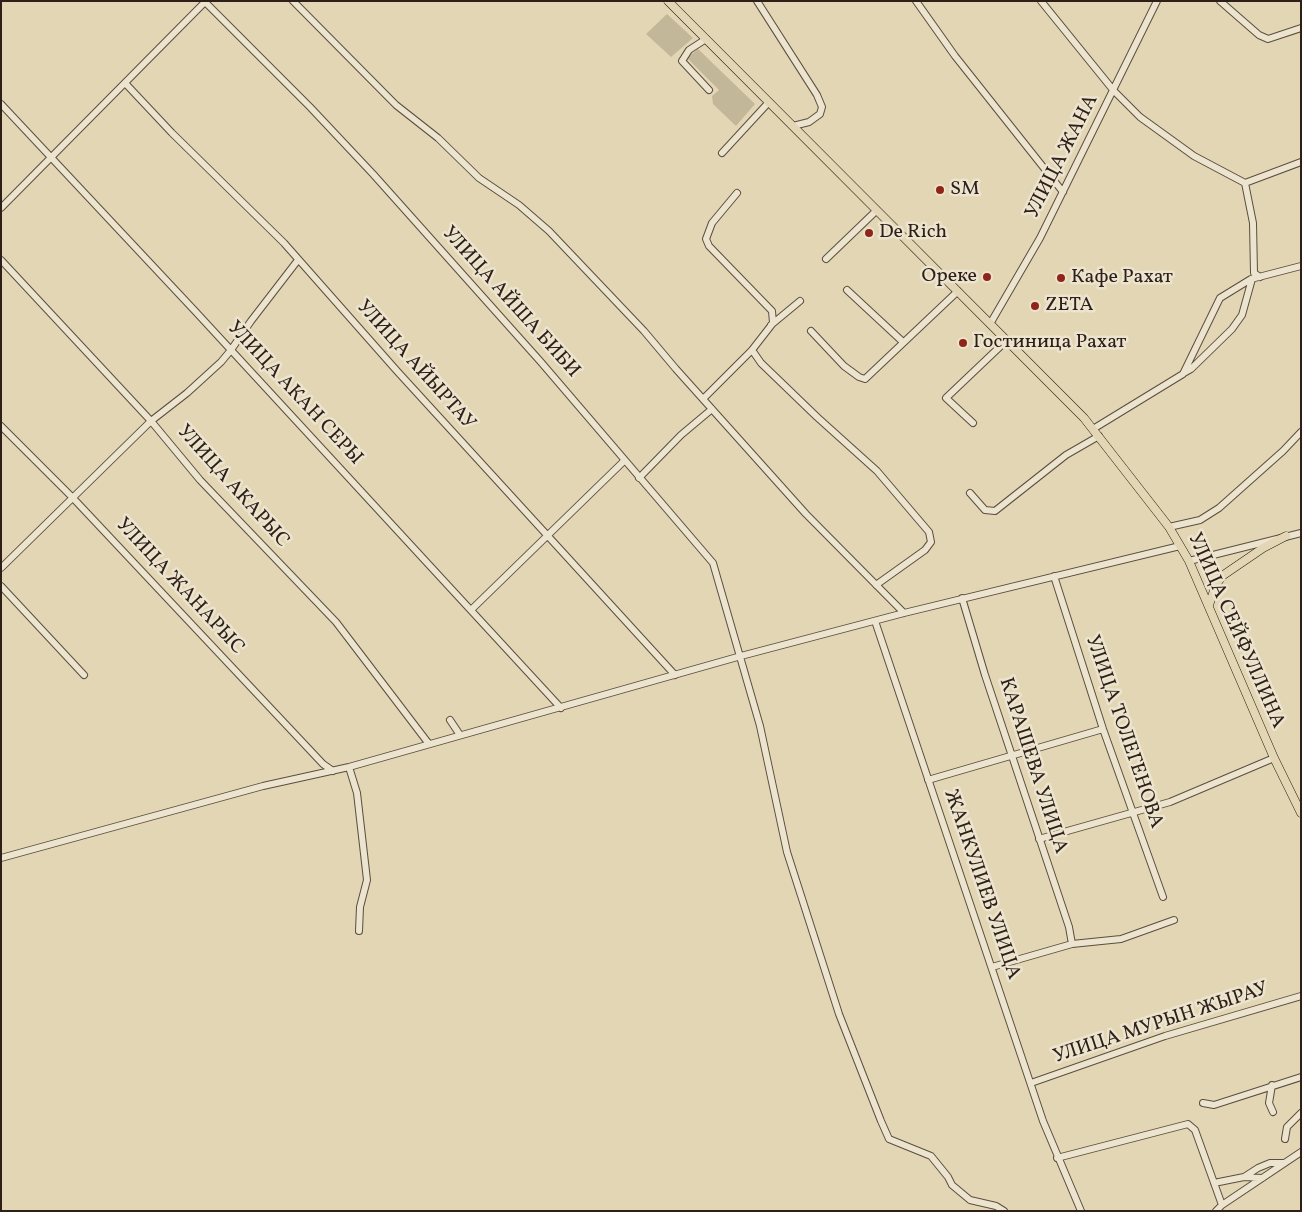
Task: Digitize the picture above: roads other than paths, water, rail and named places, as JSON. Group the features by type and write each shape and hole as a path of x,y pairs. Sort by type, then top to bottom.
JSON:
{"main road":[{"name":"УЛИЦА СЕЙФУЛЛИНА","path":"668,1 1007,340 1099,436 1169,527 1189,560 1274,758 1301,813"},
{"path":"1208,605 1222,576 1262,548 1286,536"}],"street":[{"path":"293,1 396,104 438,138 479,178 519,205 549,231 644,331 793,500 904,613"},
{"path":"757,1 822,107 820,114 809,122 793,126"},
{"path":"916,1 966,70 1062,192"},
{"path":"1041,1 1114,92 1140,117 1194,156 1245,183 1301,162"},
{"name":"УЛИЦА ЖАНА","path":"990,324 1040,238 1114,92 1157,1"},
{"path":"1220,1 1259,35 1268,39 1301,28"},
{"path":"1,208 206,2"},
{"name":"УЛИЦА АЙША БИБИ","path":"206,2 360,160 540,360 624,461 713,563 741,656 794,877 842,1022 889,1139 931,1156 952,1185 970,1200 996,1206 1004,1211"},
{"path":"706,39 689,50 682,61 709,90"},
{"name":"УЛИЦА АЙЫРТАУ","path":"126,83 172,133 284,243 675,675"},
{"path":"722,153 769,102"},
{"name":"УЛИЦА АКАН СЕРЫ","path":"1,104 232,350 560,708"},
{"path":"1245,183 1253,223 1254,273 1260,277"},
{"path":"737,193 712,223 706,239 708,246 772,311 774,316 771,326"},
{"path":"826,259 877,210"},
{"name":"УЛИЦА АКАРЫС","path":"1,260 151,421 200,480 336,622 429,744"},
{"path":"1,568 151,421 187,393 232,350 251,321 298,260"},
{"path":"1183,374 1220,298 1252,279 1301,266"},
{"path":"1093,429 1191,369 1232,329 1242,315 1252,279"},
{"path":"848,290 903,342"},
{"path":"811,331 844,366 865,379 958,291"},
{"path":"703,399 752,350 771,326 800,301"},
{"path":"973,423 946,398 1007,340"},
{"path":"752,350 761,363 817,418 877,471 929,532 931,542 925,550 876,585"},
{"path":"639,478 681,435 712,409"},
{"name":"УЛИЦА ЖАНАРЫС","path":"1,426 72,497 302,741 333,771"},
{"path":"1169,527 1200,520 1219,508 1283,451 1301,432"},
{"path":"970,493 985,510 995,511 1066,455 1099,436"},
{"path":"471,610 624,461"},
{"path":"1189,560 1301,533"},
{"path":"1,858 262,786 349,767 741,656 962,598 1180,546"},
{"name":"УЛИЦА ТОЛЕГЕНОВА","path":"1054,576 1104,729 1163,898"},
{"path":"1,586 84,675"},
{"name":"КАРАШЕВА УЛИЦА","path":"962,598 1012,757 1069,927 1072,944"},
{"name":"ЖАНКУЛИЕВ УЛИЦА","path":"875,621 1031,1083 1058,1158 1081,1211"},
{"path":"450,720 460,735"},
{"path":"928,780 1104,729"},
{"path":"1039,839 1170,802 1274,758"},
{"path":"349,767 357,793 367,880 360,907 359,931"},
{"path":"992,967 1072,944 1121,939 1174,920"},
{"name":"УЛИЦА МУРЫН ЖЫРАУ","path":"1031,1083 1165,1036 1301,996"},
{"path":"1204,1103 1214,1105 1301,1076"},
{"path":"1272,1085 1269,1103 1273,1112"},
{"path":"1286,1139 1287,1127 1301,1113"},
{"path":"1058,1158 1188,1124 1195,1130 1222,1205"},
{"path":"1216,1211 1222,1205 1301,1152"},
{"path":"1244,1178 1258,1168 1270,1163 1284,1163"},
{"path":"1214,1183 1244,1178 1262,1178"}],"place":[{"name":"SM","path":"940,190"},
{"name":"De Rich","path":"869,233"},
{"name":"Ореке","path":"987,277"},
{"name":"Кафе Рахат","path":"1061,278"},
{"name":"ZETA","path":"1035,306"},
{"name":"Гостиница Рахат","path":"963,343"}]}
